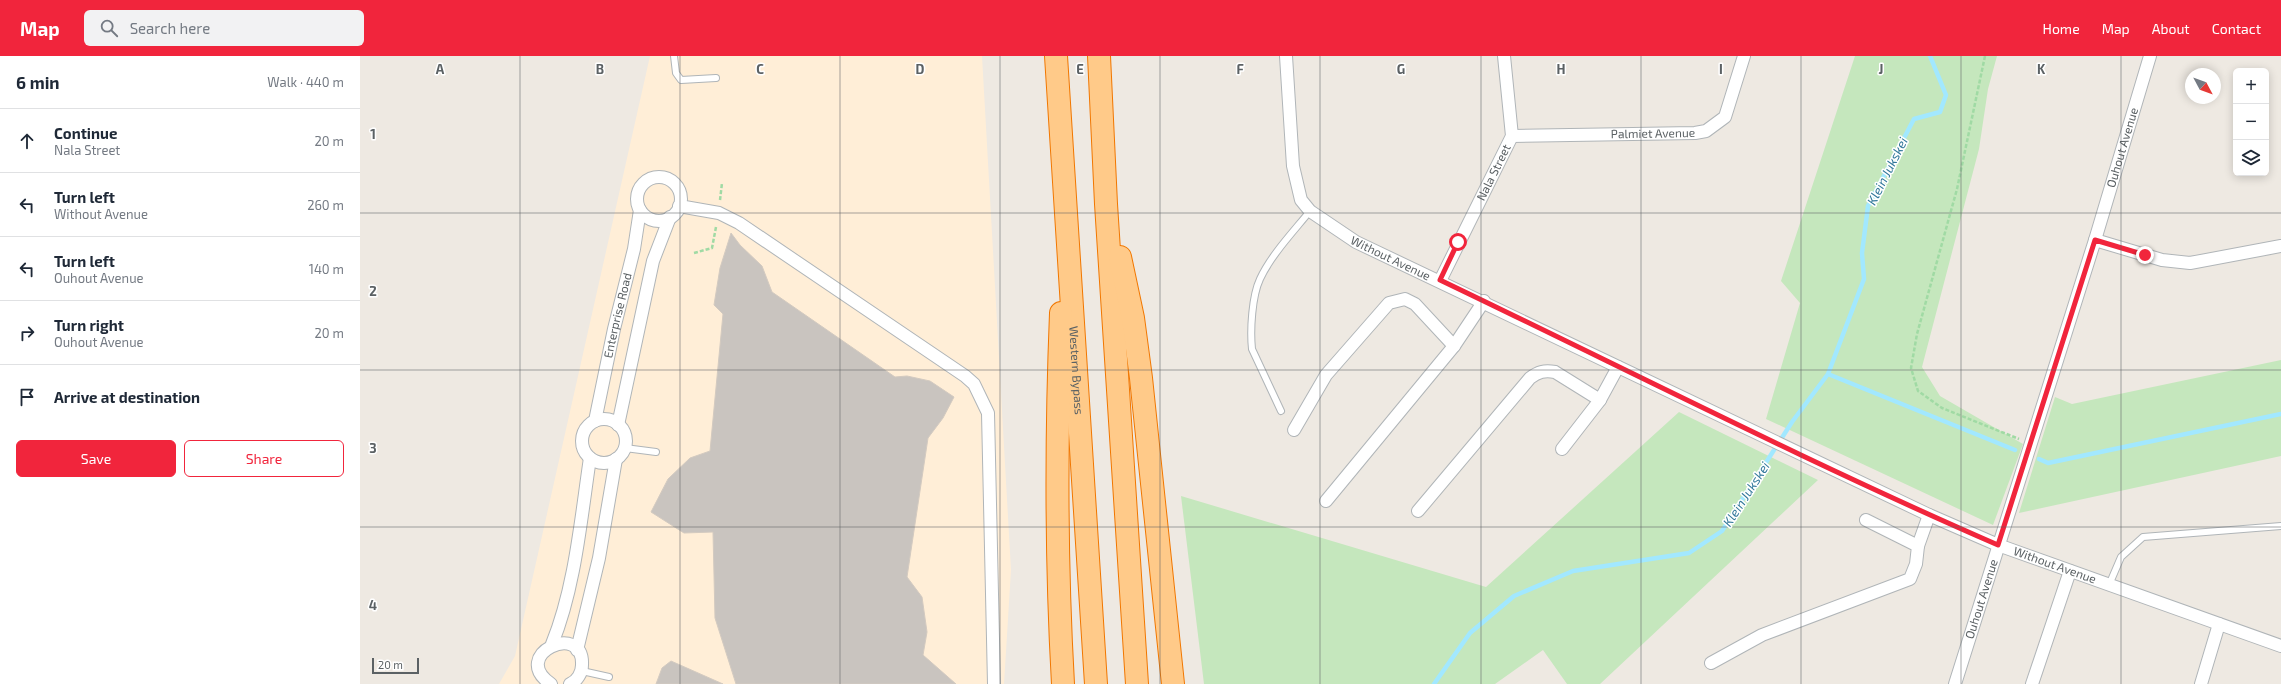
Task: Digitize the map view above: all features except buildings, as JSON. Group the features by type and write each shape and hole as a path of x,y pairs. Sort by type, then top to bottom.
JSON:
{"highway":[{"name":"Western Bypass","path":"1056,56 1096,684"},
{"path":"1099,56 1106,204 1137,684"},
{"path":"1063,684 1058,587 1058,393 1065,188"},
{"path":"1106,204 1122,266 1134,325 1173,684"}],"street":[{"name":"Without Avenue","path":"1286,56 1293,166 1301,200 1310,211 1356,242 1440,280 1618,368 1929,515 1998,545 2281,646"},
{"name":"Nala Street","path":"1440,280 1512,136 1504,56"},
{"name":"Palmiet Avenue","path":"1512,136 1695,133 1706,131 1725,117 1744,56"},
{"name":"Ouhout Avenue","path":"1955,684 2095,240 2150,56"},
{"path":"657,177 664,178 675,185 680,198 679,206 670,217 656,221 649,218 640,210 637,201 640,188 650,179 657,177"},
{"path":"679,206 719,214 739,223 934,353 974,384 988,413 994,684"},
{"name":"Enterprise Road","path":"596,421 614,328 634,249 640,210"},
{"name":"Enterprise Road","path":"618,425 653,261 670,217"},
{"path":"2095,240 2162,260 2190,263 2281,246"},
{"path":"1294,430 1326,375 1389,303 1405,300 1415,304 1454,346"},
{"path":"1326,501 1454,346 1484,302"},
{"path":"1562,449 1600,400 1618,368"},
{"path":"1418,511 1530,378 1537,373 1546,370 1562,375 1600,400"},
{"path":"571,684 582,671 583,663 578,650 599,558 616,460 624,448 624,433 618,425 609,420 596,421 585,430 583,436 584,450 590,458 601,463 616,460"},
{"path":"552,644 559,627 576,552 590,458"},
{"path":"1711,663 1762,635 1910,579 1916,564 1918,546 1929,515"},
{"path":"1866,520 1918,546"},
{"path":"2032,684 2070,571"},
{"path":"2201,684 2219,624"},
{"path":"547,682 541,673 540,660 546,648 552,644 566,643 578,650"}],"lane":[{"path":"674,56 676,73 681,80 716,78"},
{"path":"1281,411 1261,373 1252,349 1251,338 1256,290 1267,267 1310,211"},
{"path":"624,448 656,452"},
{"path":"2109,585 2121,558 2143,537 2281,526"},
{"path":"582,671 609,677"}],"path":[{"path":"1985,56 1957,189 1917,334 1911,368 1918,391 1942,408 2030,444"}],"shaded area":[{"path":"650,56 982,56 1011,570 1004,684 499,684 515,656"}],"green space":[{"path":"1855,56 1997,56 1988,89 1979,149 1922,367 1940,396 2023,444 1993,525 1766,419 1800,303 1781,281"},
{"path":"2281,360 2281,456 2019,513 2055,397 2072,404"},
{"path":"1679,412 1818,480 1600,684 1567,684 1543,650 1495,684 1204,684 1181,496 1486,587"}],"waterway":[{"name":"Klein Jukskei","path":"1434,684 1470,633 1514,596 1573,571 1689,553 1722,531 1792,422 1828,374 1864,279 1862,253 1868,206 1914,119 1940,112 1946,95 1930,56"},
{"path":"1828,374 2015,450"},
{"path":"2039,459 2048,463 2281,414"}],"route":[{"path":"1458,242 1440,280 1702,408 1756,432 1929,515 1998,545 2095,240 2145,255"}]}
